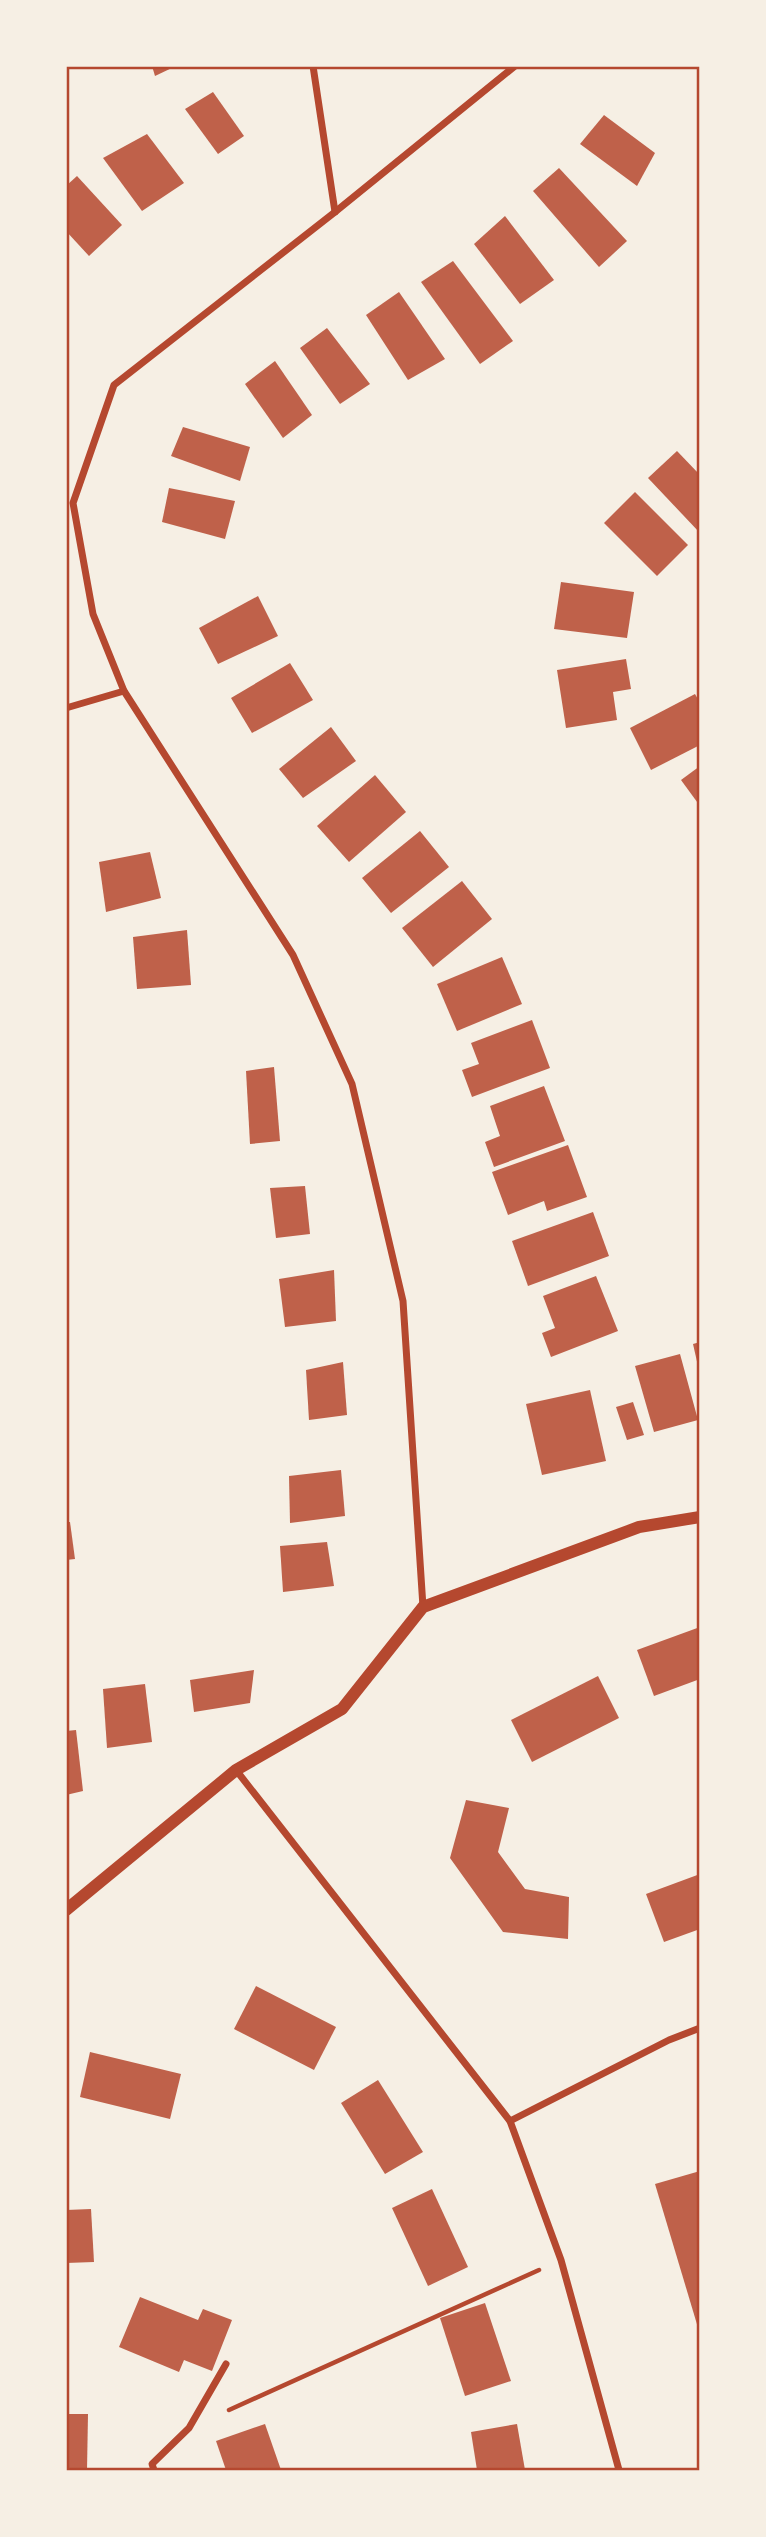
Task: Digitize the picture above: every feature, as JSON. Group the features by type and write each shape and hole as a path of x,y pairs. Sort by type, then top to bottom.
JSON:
{"street":[{"path":"313,66 335,212"},
{"path":"423,1607 403,1301 352,1084 293,955 124,691 93,614 73,503 114,385 335,212 515,66"},
{"path":"66,708 124,691"},
{"path":"66,1910 236,1770 342,1709 423,1607 639,1527 699,1517"},
{"path":"236,1770 510,2121 561,2260 619,2470"},
{"path":"510,2121 669,2040 699,2028"},
{"path":"154,2470 152,2464 190,2428 226,2364"}],"path":[{"path":"190,2428 561,2260"}],"building":[{"path":"152,66 176,66 155,76"},
{"path":"213,92 244,136 218,154 185,109"},
{"path":"604,115 655,153 637,186 580,144"},
{"path":"147,134 184,183 142,211 103,158"},
{"path":"559,168 627,241 599,267 533,191"},
{"path":"77,176 122,225 89,256 66,231 66,186"},
{"path":"505,216 554,280 520,304 474,244"},
{"path":"453,261 513,341 480,364 421,282"},
{"path":"399,292 445,359 408,380 366,315"},
{"path":"327,328 370,384 340,404 300,348"},
{"path":"275,361 312,415 283,438 245,384"},
{"path":"183,427 250,447 240,481 171,456"},
{"path":"677,451 700,475 700,533 648,478"},
{"path":"169,488 235,501 225,539 162,522"},
{"path":"635,492 688,545 657,576 604,523"},
{"path":"561,582 634,592 627,638 554,629"},
{"path":"258,596 278,636 218,664 199,628"},
{"path":"626,659 631,689 613,692 617,720 566,728 557,670"},
{"path":"290,663 313,700 252,733 231,698"},
{"path":"695,694 700,703 700,745 651,770 630,728"},
{"path":"331,727 356,761 303,798 279,769"},
{"path":"700,766 700,806 681,780"},
{"path":"375,775 406,812 349,862 317,826"},
{"path":"420,831 449,867 391,913 362,878"},
{"path":"150,852 161,898 106,912 99,862"},
{"path":"462,881 492,919 433,967 402,928"},
{"path":"187,930 191,985 137,989 133,937"},
{"path":"502,957 522,1004 457,1031 437,984"},
{"path":"532,1020 550,1068 472,1097 462,1070 479,1064 471,1043"},
{"path":"274,1067 280,1141 250,1144 246,1071"},
{"path":"544,1086 565,1141 494,1167 485,1142 500,1136 490,1106"},
{"path":"568,1145 587,1197 547,1211 544,1201 508,1215 492,1172"},
{"path":"305,1186 310,1234 276,1238 270,1188"},
{"path":"593,1212 609,1256 528,1286 512,1241"},
{"path":"334,1270 336,1321 285,1327 279,1279"},
{"path":"596,1276 618,1331 551,1357 542,1333 555,1328 543,1296"},
{"path":"700,1342 700,1366 698,1366 693,1344"},
{"path":"680,1354 698,1420 654,1432 635,1366"},
{"path":"343,1362 347,1415 309,1420 306,1370"},
{"path":"590,1390 606,1461 542,1475 526,1404"},
{"path":"633,1402 644,1435 627,1440 616,1407"},
{"path":"341,1470 345,1516 290,1523 289,1476"},
{"path":"66,1522 70,1522 75,1559 66,1560"},
{"path":"327,1542 334,1586 283,1592 280,1546"},
{"path":"700,1627 700,1679 654,1696 637,1650"},
{"path":"254,1670 250,1703 194,1712 190,1680"},
{"path":"598,1676 619,1718 532,1762 511,1720"},
{"path":"145,1684 152,1742 107,1748 103,1689"},
{"path":"76,1730 83,1791 66,1795 66,1731"},
{"path":"466,1800 509,1808 498,1852 525,1889 569,1897 568,1939 503,1932 450,1858"},
{"path":"700,1874 700,1929 664,1942 646,1894"},
{"path":"256,1986 336,2027 314,2070 234,2029"},
{"path":"90,2052 181,2074 170,2119 80,2097"},
{"path":"378,2080 423,2152 385,2174 341,2103"},
{"path":"700,2171 700,2331 699,2331 655,2184"},
{"path":"432,2189 468,2267 428,2286 392,2208"},
{"path":"91,2209 94,2262 66,2263 66,2210"},
{"path":"140,2297 198,2320 203,2309 232,2320 212,2371 184,2360 179,2372 119,2347"},
{"path":"485,2303 511,2381 465,2396 440,2318"},
{"path":"66,2414 88,2414 87,2470 66,2470"},
{"path":"265,2424 281,2470 226,2470 216,2441"},
{"path":"517,2424 525,2470 477,2470 471,2432"}]}
